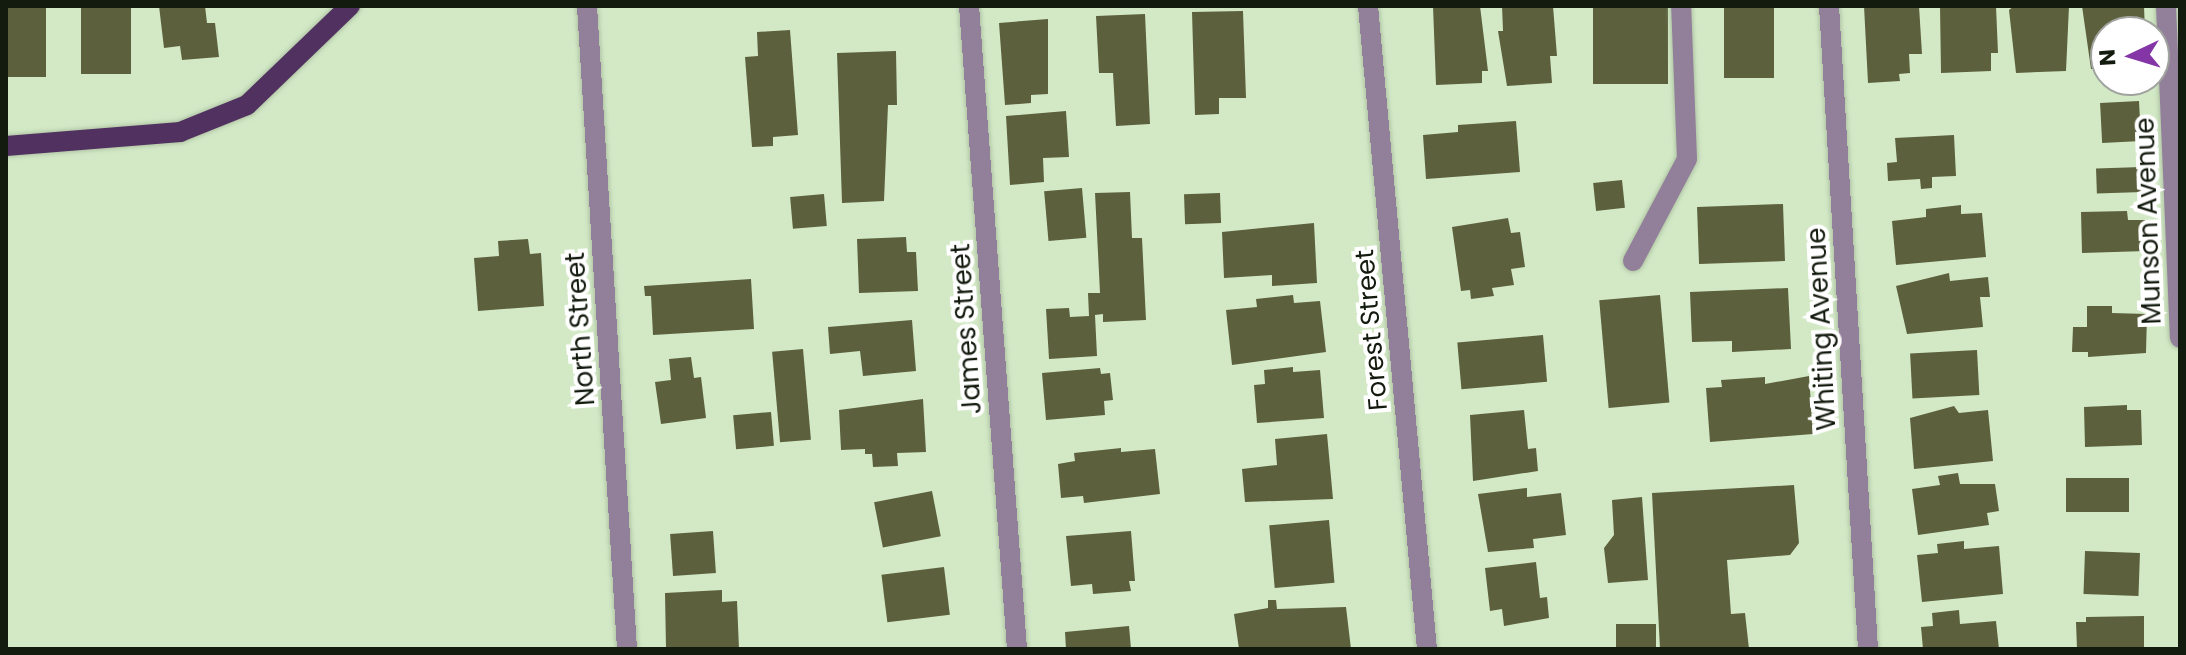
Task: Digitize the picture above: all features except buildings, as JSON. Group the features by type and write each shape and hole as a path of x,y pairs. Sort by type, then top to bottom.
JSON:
{"main road":[{"path":"6,146 180,132 247,105 350,6"}],"street":[{"name":"North Street","path":"587,6 627,649"},
{"name":"James Street","path":"969,6 1017,649"},
{"name":"Forest Street","path":"1368,6 1427,649"},
{"path":"1633,261 1687,159 1681,6"},
{"name":"Whiting Avenue","path":"1829,6 1868,649"},
{"name":"Munson Avenue","path":"2166,6 2180,338"}]}
